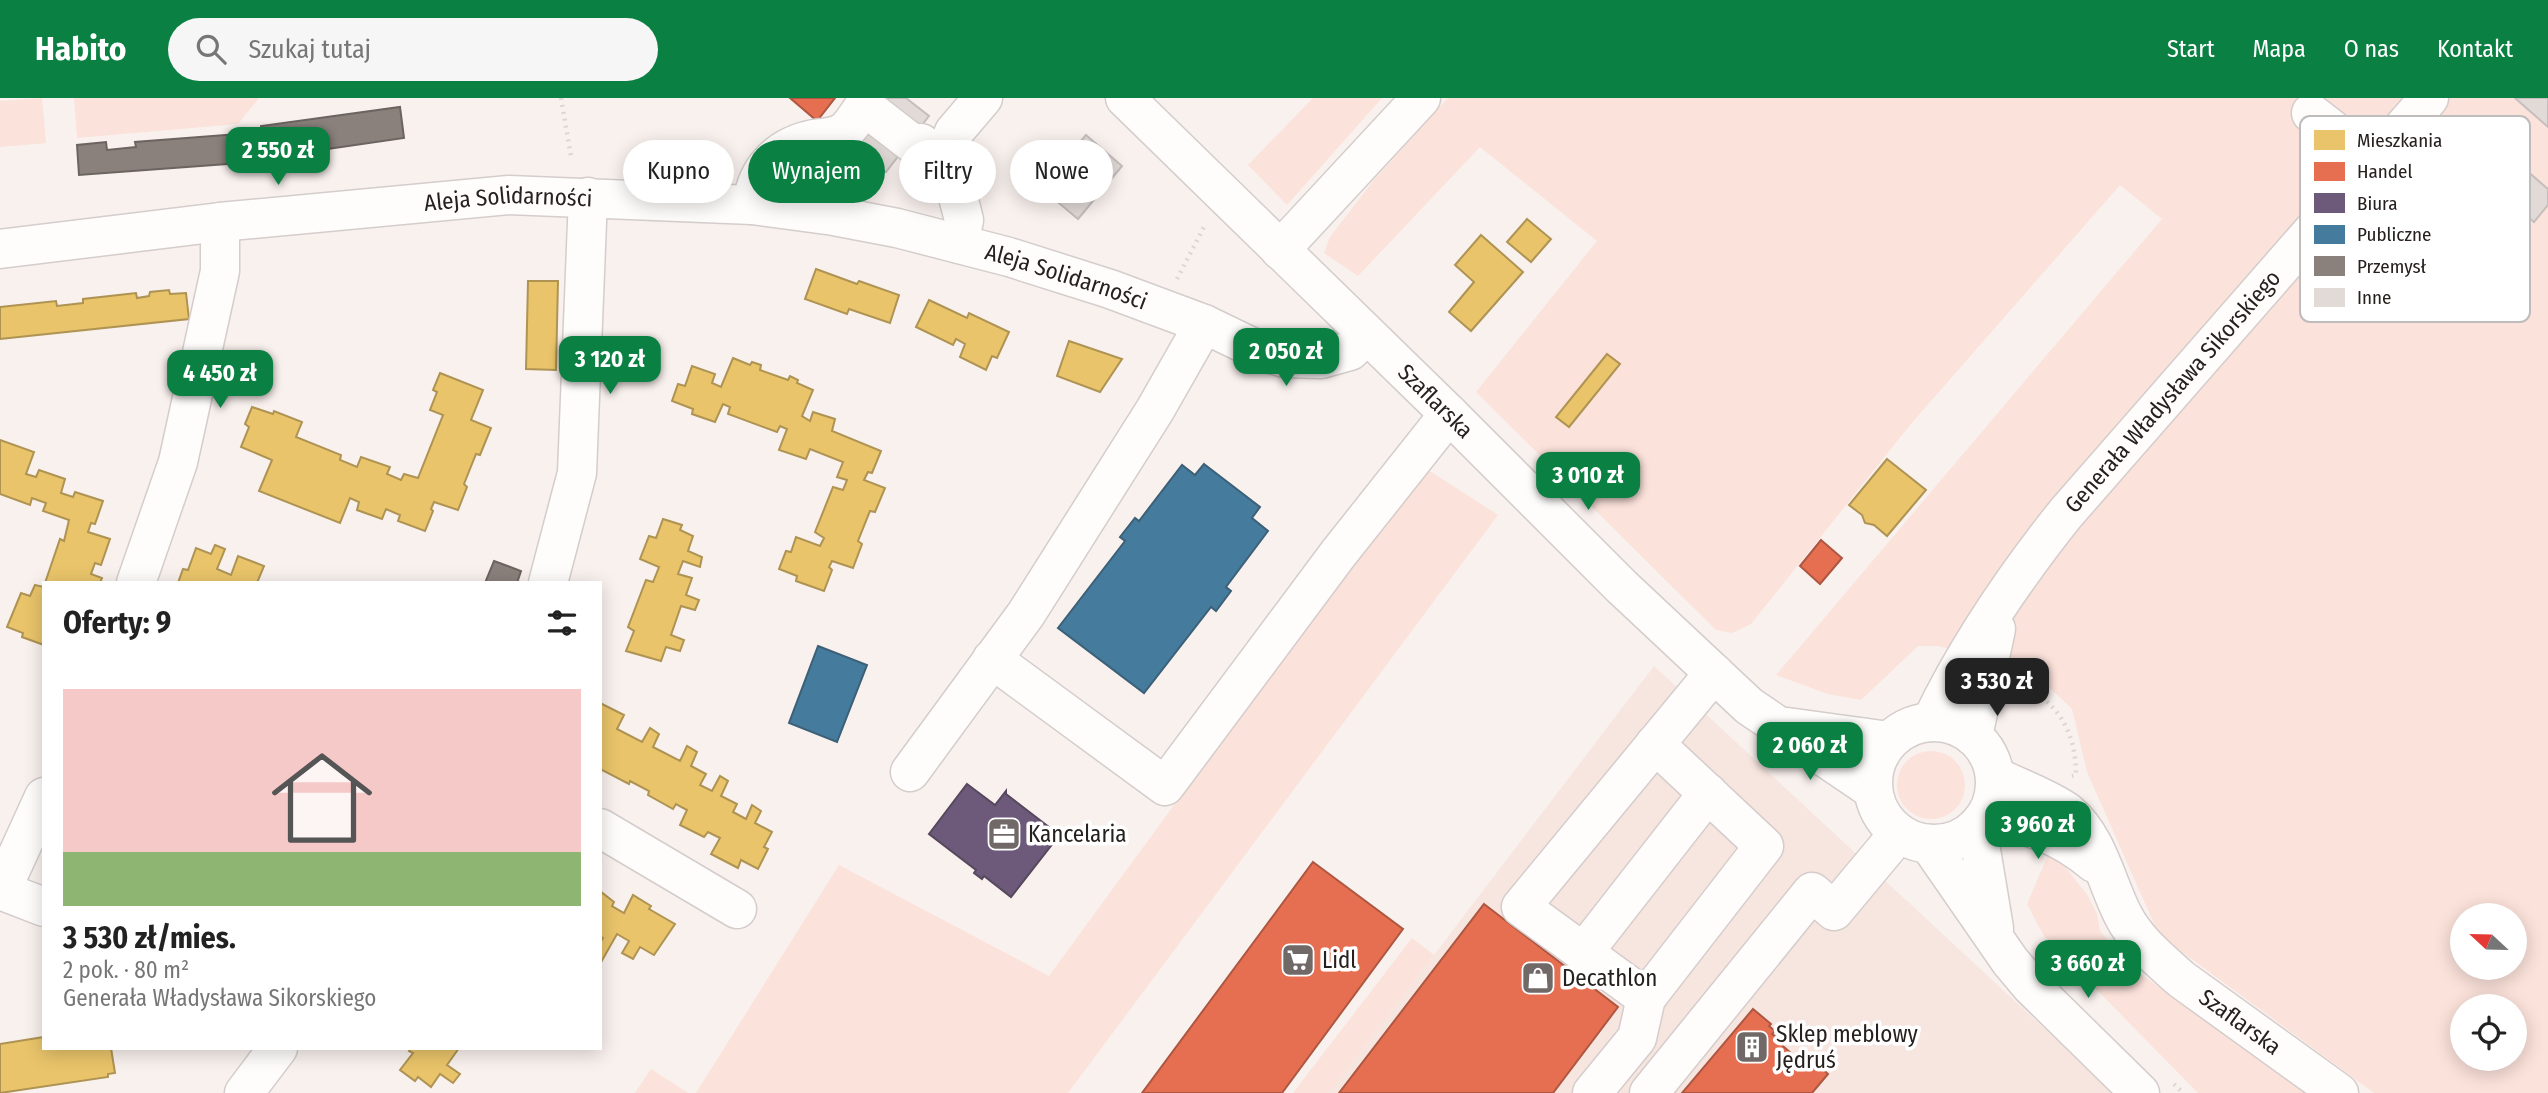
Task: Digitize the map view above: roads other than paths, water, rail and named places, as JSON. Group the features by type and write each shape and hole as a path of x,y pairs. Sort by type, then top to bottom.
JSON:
{"street":[{"path":"941,140 954,132 983,98"},
{"name":"Szaflarska","path":"1125,98 1622,587 1749,706 1873,790"},
{"path":"1280,250 1421,98"},
{"name":"Generała Władysława Sikorskiego","path":"2414,116 2429,98"},
{"path":"2311,113 2315,116"},
{"path":"752,205 753,190 762,172 776,155 795,143 836,135 855,118 856,127 899,159"},
{"name":"Aleja Solidarności","path":"0,248 220,222 509,195 752,205 834,216 959,244 1062,273 1204,324 1260,351 1285,358 1321,359 1350,351 1367,335"},
{"path":"549,581 578,473 588,197"},
{"path":"959,244 964,220 960,203"},
{"path":"137,581 178,462 220,271 220,222"},
{"name":"Generała Władysława Sikorskiego","path":"1931,722 1955,675 2006,593 2066,513 2300,246"},
{"path":"910,772 1026,614 1133,444 1204,324"},
{"path":"992,659 1165,786 1338,554 1449,414"},
{"name":"Generała Władysława Sikorskiego","path":"1973,736 1982,686 2006,593"},
{"path":"1646,998 1521,907 1714,673"},
{"path":"1648,1093 1812,892 1835,911 1914,838 1947,842 1963,836 1981,822 1991,805 1994,776 1987,754 1973,736 1952,725 1931,722 1909,728 1889,741 1880,755 1874,772 1873,790 1886,821 1914,838 2031,986 2152,1084"},
{"name":"Szaflarska","path":"1781,726 1889,741"},
{"path":"1592,1093 1637,1038 1646,998 1764,846 1656,744"},
{"name":"Szaflarska","path":"1994,776 2054,792 2066,812 2080,825 2106,873 2123,916 2160,960 2180,979 2339,1093"},
{"path":"1584,953 1708,793"},
{"path":"42,801 1,890 42,906"},
{"path":"1981,822 1996,941"},
{"name":"Szaflarska","path":"1981,822 2038,828 2072,846 2106,873"},
{"path":"602,829 737,909"},
{"path":"244,1093 276,1050"}],"place":[{"name":"Kancelaria","path":"1004,834"},
{"name":"Lidl","path":"1298,960"},
{"name":"Decathlon","path":"1538,978"},
{"name":"Sklep meblowy Jędruś","path":"1752,1047"}]}
